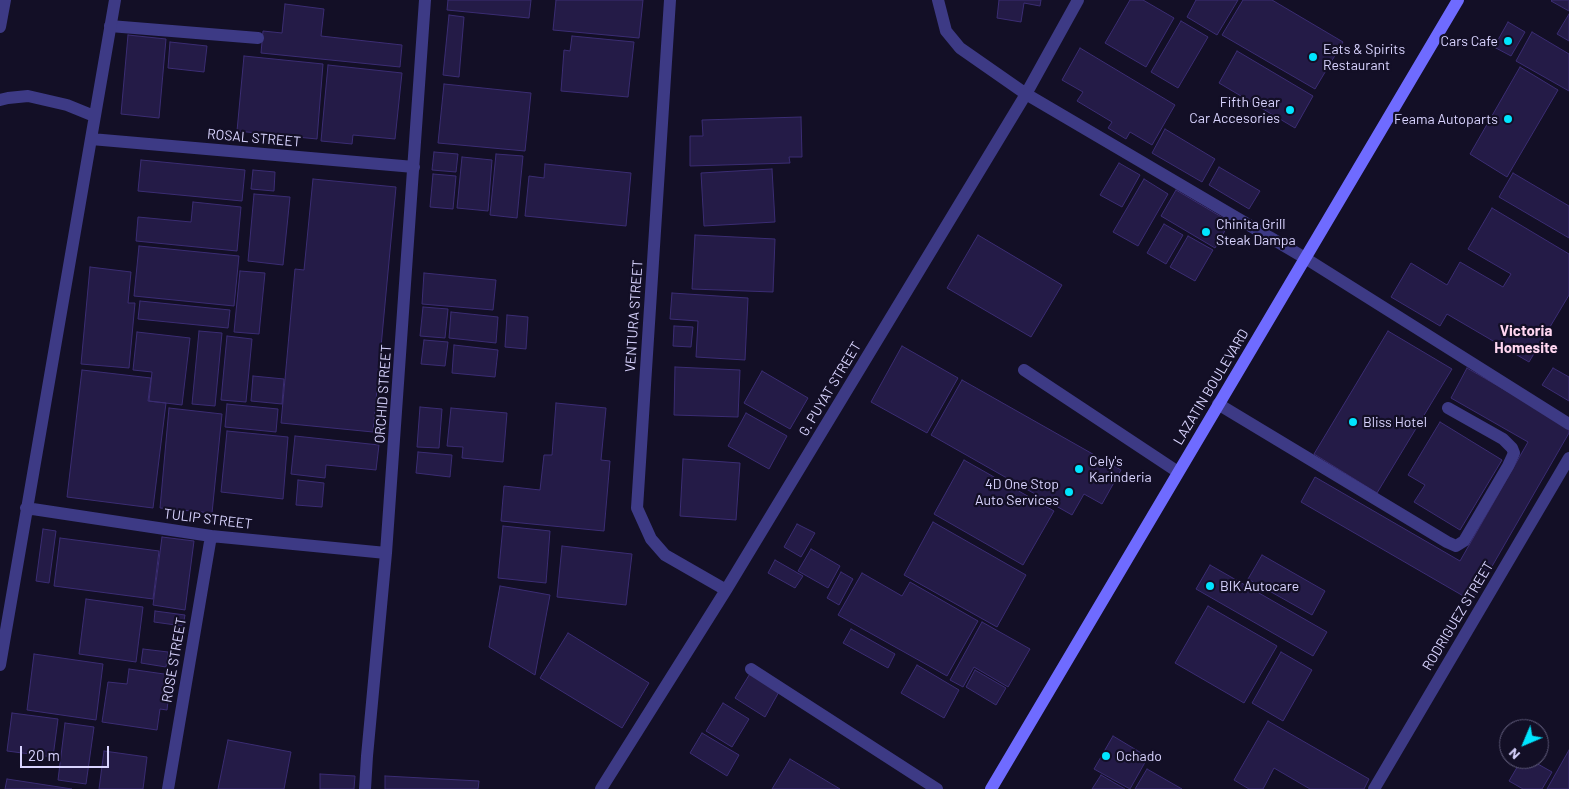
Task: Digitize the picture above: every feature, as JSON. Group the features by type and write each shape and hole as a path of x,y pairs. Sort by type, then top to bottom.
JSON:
{"main road":[{"name":"LAZATIN BOULEVARD","path":"991,789 1458,0"}],"street":[{"path":"0,26 5,0"},
{"path":"0,665 115,0"},
{"name":"ORCHID STREET","path":"366,789 367,756 386,553 425,0"},
{"name":"VENTURA STREET","path":"670,0 637,508 651,540 665,555 726,590"},
{"path":"938,0 946,31 960,48 1026,94 1305,258 1569,424"},
{"name":"G. PUYAT STREET","path":"601,789 726,590 1026,94 1078,0"},
{"path":"110,26 258,38"},
{"path":"0,100 28,96 67,105 94,116"},
{"name":"ROSAL STREET","path":"91,139 414,166"},
{"path":"1024,370 1178,472"},
{"path":"1218,404 1456,546 1464,541 1514,453 1512,448 1503,439 1448,408"},
{"name":"RODRIGUEZ STREET","path":"1374,789 1569,458"},
{"name":"TULIP STREET","path":"26,508 211,536 386,553"},
{"name":"ROSE STREET","path":"168,789 211,536"},
{"path":"751,669 937,789"}],"building":[{"path":"448,0 531,0 529,18 447,10"},
{"path":"556,0 643,0 639,38 553,30"},
{"path":"999,0 1041,0 1040,6 1024,3 1021,22 997,18"},
{"path":"1130,0 1143,0 1174,18 1146,67 1105,43"},
{"path":"1196,0 1238,0 1217,35 1187,17"},
{"path":"1243,0 1272,0 1343,42 1315,89 1222,35"},
{"path":"1569,0 1569,11 1551,1"},
{"path":"285,4 324,9 321,36 402,45 400,67 261,53 263,31 282,33"},
{"path":"1569,14 1569,41 1557,34"},
{"path":"449,15 464,17 459,77 443,75"},
{"path":"1181,21 1208,37 1178,88 1151,72"},
{"path":"1508,22 1525,32 1511,56 1494,47"},
{"path":"1532,32 1569,54 1569,91 1516,61"},
{"path":"128,35 166,39 159,118 121,114"},
{"path":"572,36 634,42 628,97 561,91 564,50 570,51"},
{"path":"170,42 207,46 204,72 168,68"},
{"path":"1080,48 1175,105 1152,145 1130,132 1126,139 1108,128 1112,122 1077,101 1083,92 1062,80"},
{"path":"1237,51 1313,96 1295,128 1219,83"},
{"path":"244,56 323,64 317,139 237,131"},
{"path":"328,65 402,73 395,139 353,135 352,144 321,141"},
{"path":"1520,67 1558,90 1507,177 1470,154"},
{"path":"444,84 531,93 525,151 438,143"},
{"path":"801,117 802,157 789,157 790,163 690,166 690,136 703,136 702,120"},
{"path":"1165,129 1215,159 1202,182 1152,153"},
{"path":"434,152 458,154 456,172 432,170"},
{"path":"496,154 523,156 517,218 490,215"},
{"path":"462,157 492,160 488,211 457,208"},
{"path":"141,160 245,170 242,201 138,191"},
{"path":"1119,163 1140,175 1122,207 1100,195"},
{"path":"545,164 631,173 626,226 525,216 529,176 544,178"},
{"path":"1219,167 1260,191 1249,209 1209,185"},
{"path":"772,169 775,222 704,226 701,173"},
{"path":"253,170 275,172 274,191 251,189"},
{"path":"1513,173 1569,206 1569,238 1499,197"},
{"path":"433,174 456,176 453,209 430,207"},
{"path":"313,179 396,187 373,432 281,423 295,269 304,270"},
{"path":"1144,179 1168,194 1138,246 1113,232"},
{"path":"1176,190 1230,222 1215,248 1161,216"},
{"path":"254,194 290,197 283,265 248,261"},
{"path":"193,202 241,207 237,251 136,241 138,217 191,222"},
{"path":"1492,208 1569,254 1569,295 1529,362 1447,314 1440,326 1391,297 1411,263 1447,285 1460,262 1503,287 1511,274 1468,249"},
{"path":"1164,224 1183,235 1166,264 1147,253"},
{"path":"695,235 775,239 773,292 692,289"},
{"path":"978,235 1062,285 1031,337 947,288"},
{"path":"1188,236 1213,250 1195,281 1170,267"},
{"path":"139,246 239,256 234,306 134,296"},
{"path":"90,267 131,272 128,303 135,303 129,368 81,364"},
{"path":"240,271 265,273 259,334 234,332"},
{"path":"424,273 496,280 493,310 422,304"},
{"path":"672,293 748,298 745,360 696,357 698,321 670,319"},
{"path":"140,301 230,310 228,328 138,319"},
{"path":"423,307 448,309 445,338 420,336"},
{"path":"451,312 498,317 496,343 449,338"},
{"path":"507,315 528,317 526,349 505,347"},
{"path":"674,326 693,327 691,347 673,346"},
{"path":"199,331 222,333 215,406 192,404"},
{"path":"1388,331 1452,369 1377,493 1314,454"},
{"path":"137,332 190,338 182,405 149,401 152,372 133,370"},
{"path":"227,336 252,339 246,402 221,400"},
{"path":"424,340 448,342 445,366 421,364"},
{"path":"454,345 498,350 495,377 452,373"},
{"path":"902,346 958,378 927,433 871,402"},
{"path":"675,367 740,370 738,417 674,415"},
{"path":"1467,368 1569,427 1569,433 1472,601 1301,502 1315,477 1460,561 1528,442 1451,398"},
{"path":"1553,368 1569,377 1569,401 1542,385"},
{"path":"82,370 151,378 148,401 166,403 153,508 67,497"},
{"path":"762,371 808,398 790,429 744,403"},
{"path":"253,376 284,379 282,404 251,401"},
{"path":"962,380 1121,470 1102,504 1084,494 1072,515 931,435"},
{"path":"556,403 606,408 601,460 610,461 604,531 501,521 504,486 540,490 544,455 552,455"},
{"path":"227,404 278,409 276,432 225,427"},
{"path":"420,407 442,409 439,448 417,447"},
{"path":"169,408 222,414 212,513 160,508"},
{"path":"451,408 507,413 503,462 462,458 463,447 447,446"},
{"path":"746,413 787,436 769,469 728,446"},
{"path":"1440,422 1502,460 1460,530 1414,502 1425,485 1408,475"},
{"path":"227,431 288,437 283,499 221,492"},
{"path":"295,436 379,445 376,470 326,465 325,478 291,474"},
{"path":"418,452 452,455 450,477 416,473"},
{"path":"683,459 740,463 736,520 680,516"},
{"path":"964,460 1054,511 1023,565 934,514"},
{"path":"298,480 324,483 322,507 296,505"},
{"path":"933,522 1026,575 997,627 904,575"},
{"path":"797,524 815,533 801,557 784,547"},
{"path":"503,526 550,531 546,583 498,578"},
{"path":"43,529 56,531 49,583 36,581"},
{"path":"162,537 194,541 185,610 153,605"},
{"path":"60,538 159,551 153,599 54,586"},
{"path":"562,546 632,554 626,605 557,597"},
{"path":"811,549 840,566 828,588 798,571"},
{"path":"1262,555 1325,591 1312,615 1248,579"},
{"path":"775,560 803,576 795,588 768,573"},
{"path":"1210,565 1327,632 1313,656 1196,589"},
{"path":"841,572 853,579 839,605 827,598"},
{"path":"862,573 902,596 910,582 978,621 947,676 838,615"},
{"path":"500,586 550,595 535,675 489,647"},
{"path":"86,599 143,607 136,662 79,654"},
{"path":"1208,606 1277,646 1244,703 1175,663"},
{"path":"155,611 185,615 183,626 154,622"},
{"path":"982,622 1030,649 1008,687 974,667 963,687 950,680"},
{"path":"851,629 895,654 888,668 843,643"},
{"path":"568,633 649,683 622,728 540,678"},
{"path":"143,649 168,652 166,667 141,663"},
{"path":"1281,652 1312,670 1283,721 1252,703"},
{"path":"34,654 103,664 96,720 27,710"},
{"path":"917,665 959,690 944,718 901,693"},
{"path":"129,669 171,675 167,710 160,709 157,730 102,722 108,682 127,684"},
{"path":"975,670 1006,688 996,705 966,687"},
{"path":"751,672 780,690 765,717 735,698"},
{"path":"723,703 749,719 732,747 706,731"},
{"path":"12,713 58,719 53,757 7,751"},
{"path":"1268,721 1369,779 1364,789 1310,789 1274,768 1263,789 1249,789 1234,780"},
{"path":"65,723 94,727 86,784 58,780"},
{"path":"702,733 739,755 727,776 690,753"},
{"path":"1113,736 1148,757 1130,789 1094,769"},
{"path":"228,740 291,752 284,789 218,789"},
{"path":"1569,750 1569,789 1547,789"},
{"path":"104,751 147,757 143,789 99,789"},
{"path":"790,759 840,789 772,789"},
{"path":"1147,769 1182,789 1135,789"},
{"path":"1516,769 1547,769 1552,772 1542,789 1523,789 1509,781"},
{"path":"320,774 355,776 354,789 320,789"},
{"path":"1101,775 1125,789 1092,789"},
{"path":"385,776 479,781 478,789 385,789"},
{"path":"7,779 72,789 5,789"}],"place":[{"name":"Cars Cafe","path":"1508,41"},
{"name":"Eats & Spirits Restaurant","path":"1313,57"},
{"name":"Fifth Gear Car Accesories","path":"1290,110"},
{"name":"Feama Autoparts","path":"1508,119"},
{"name":"Chinita Grill Steak Dampa","path":"1206,232"},
{"name":"Bliss Hotel","path":"1353,422"},
{"name":"Cely's Karinderia","path":"1079,469"},
{"name":"4D One Stop Auto Services","path":"1069,492"},
{"name":"BIK Autocare","path":"1210,586"},
{"name":"Ochado","path":"1106,756"}],"district":[{"name":"Victoria Homesite","path":"1526,340"}]}
